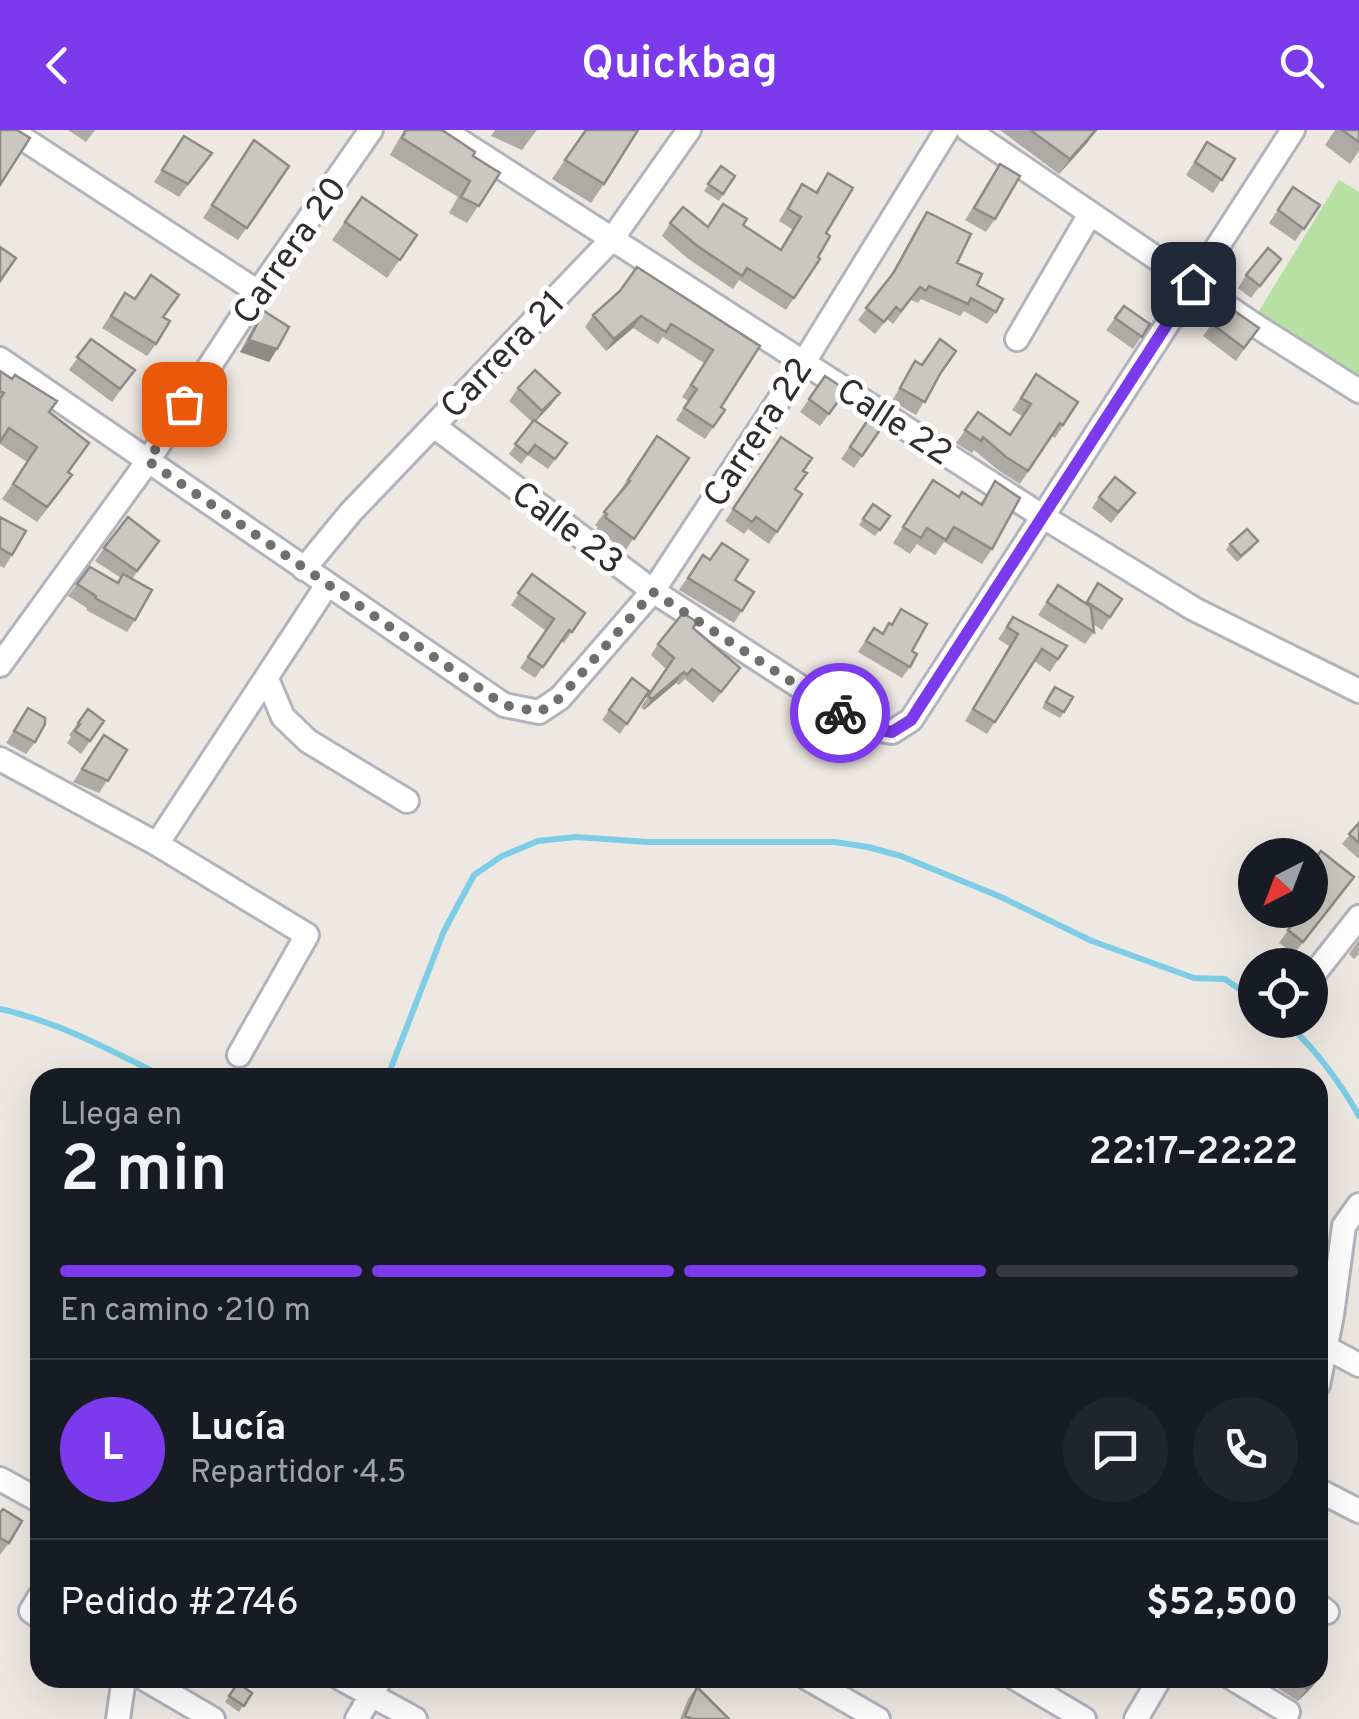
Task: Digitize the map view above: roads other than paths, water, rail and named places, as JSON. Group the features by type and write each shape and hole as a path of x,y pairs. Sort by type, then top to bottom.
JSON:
{"street":[{"path":"10,130 258,292"},
{"name":"Carrera 20","path":"0,665 148,461 258,292 372,130"},
{"name":"Calle 22","path":"443,130 1042,516 1194,609 1359,691"},
{"name":"Carrera 21","path":"304,569 351,512 612,239 690,130"},
{"name":"Carrera 22","path":"327,585 504,705 540,712 560,698 653,592 804,362 946,130"},
{"path":"968,130 1193,284 1359,391"},
{"path":"1042,516 1293,130"},
{"path":"1017,339 1090,214"},
{"path":"0,358 327,585 157,844"},
{"name":"Calle 23","path":"434,426 653,592 862,727 892,732 911,720 1042,516"},
{"path":"268,679 282,717 308,741 407,801"},
{"path":"0,759 157,844 307,936 240,1055"},
{"path":"1328,956 1359,917"},
{"path":"1328,1298 1344,1226 1359,1206"},
{"path":"1328,1348 1359,1365"},
{"path":"0,1479 30,1496"},
{"path":"1328,1495 1359,1511"},
{"path":"118,1719 123,1688"},
{"path":"160,1688 213,1719"},
{"path":"357,1719 375,1688"},
{"path":"378,1688 415,1719"},
{"path":"824,1688 878,1719"},
{"path":"1031,1688 1084,1719"},
{"path":"1136,1719 1154,1688"},
{"path":"1248,1688 1288,1712"}],"waterway":[{"path":"391,1068 444,931 474,875 502,856 538,841 576,837 648,842 835,842 868,847 901,856 1001,897 1092,941 1194,978 1225,979 1238,988"},
{"path":"0,1009 64,1029 146,1068"},
{"path":"1301,1038 1328,1068"},
{"path":"1328,1068 1359,1116"}]}
